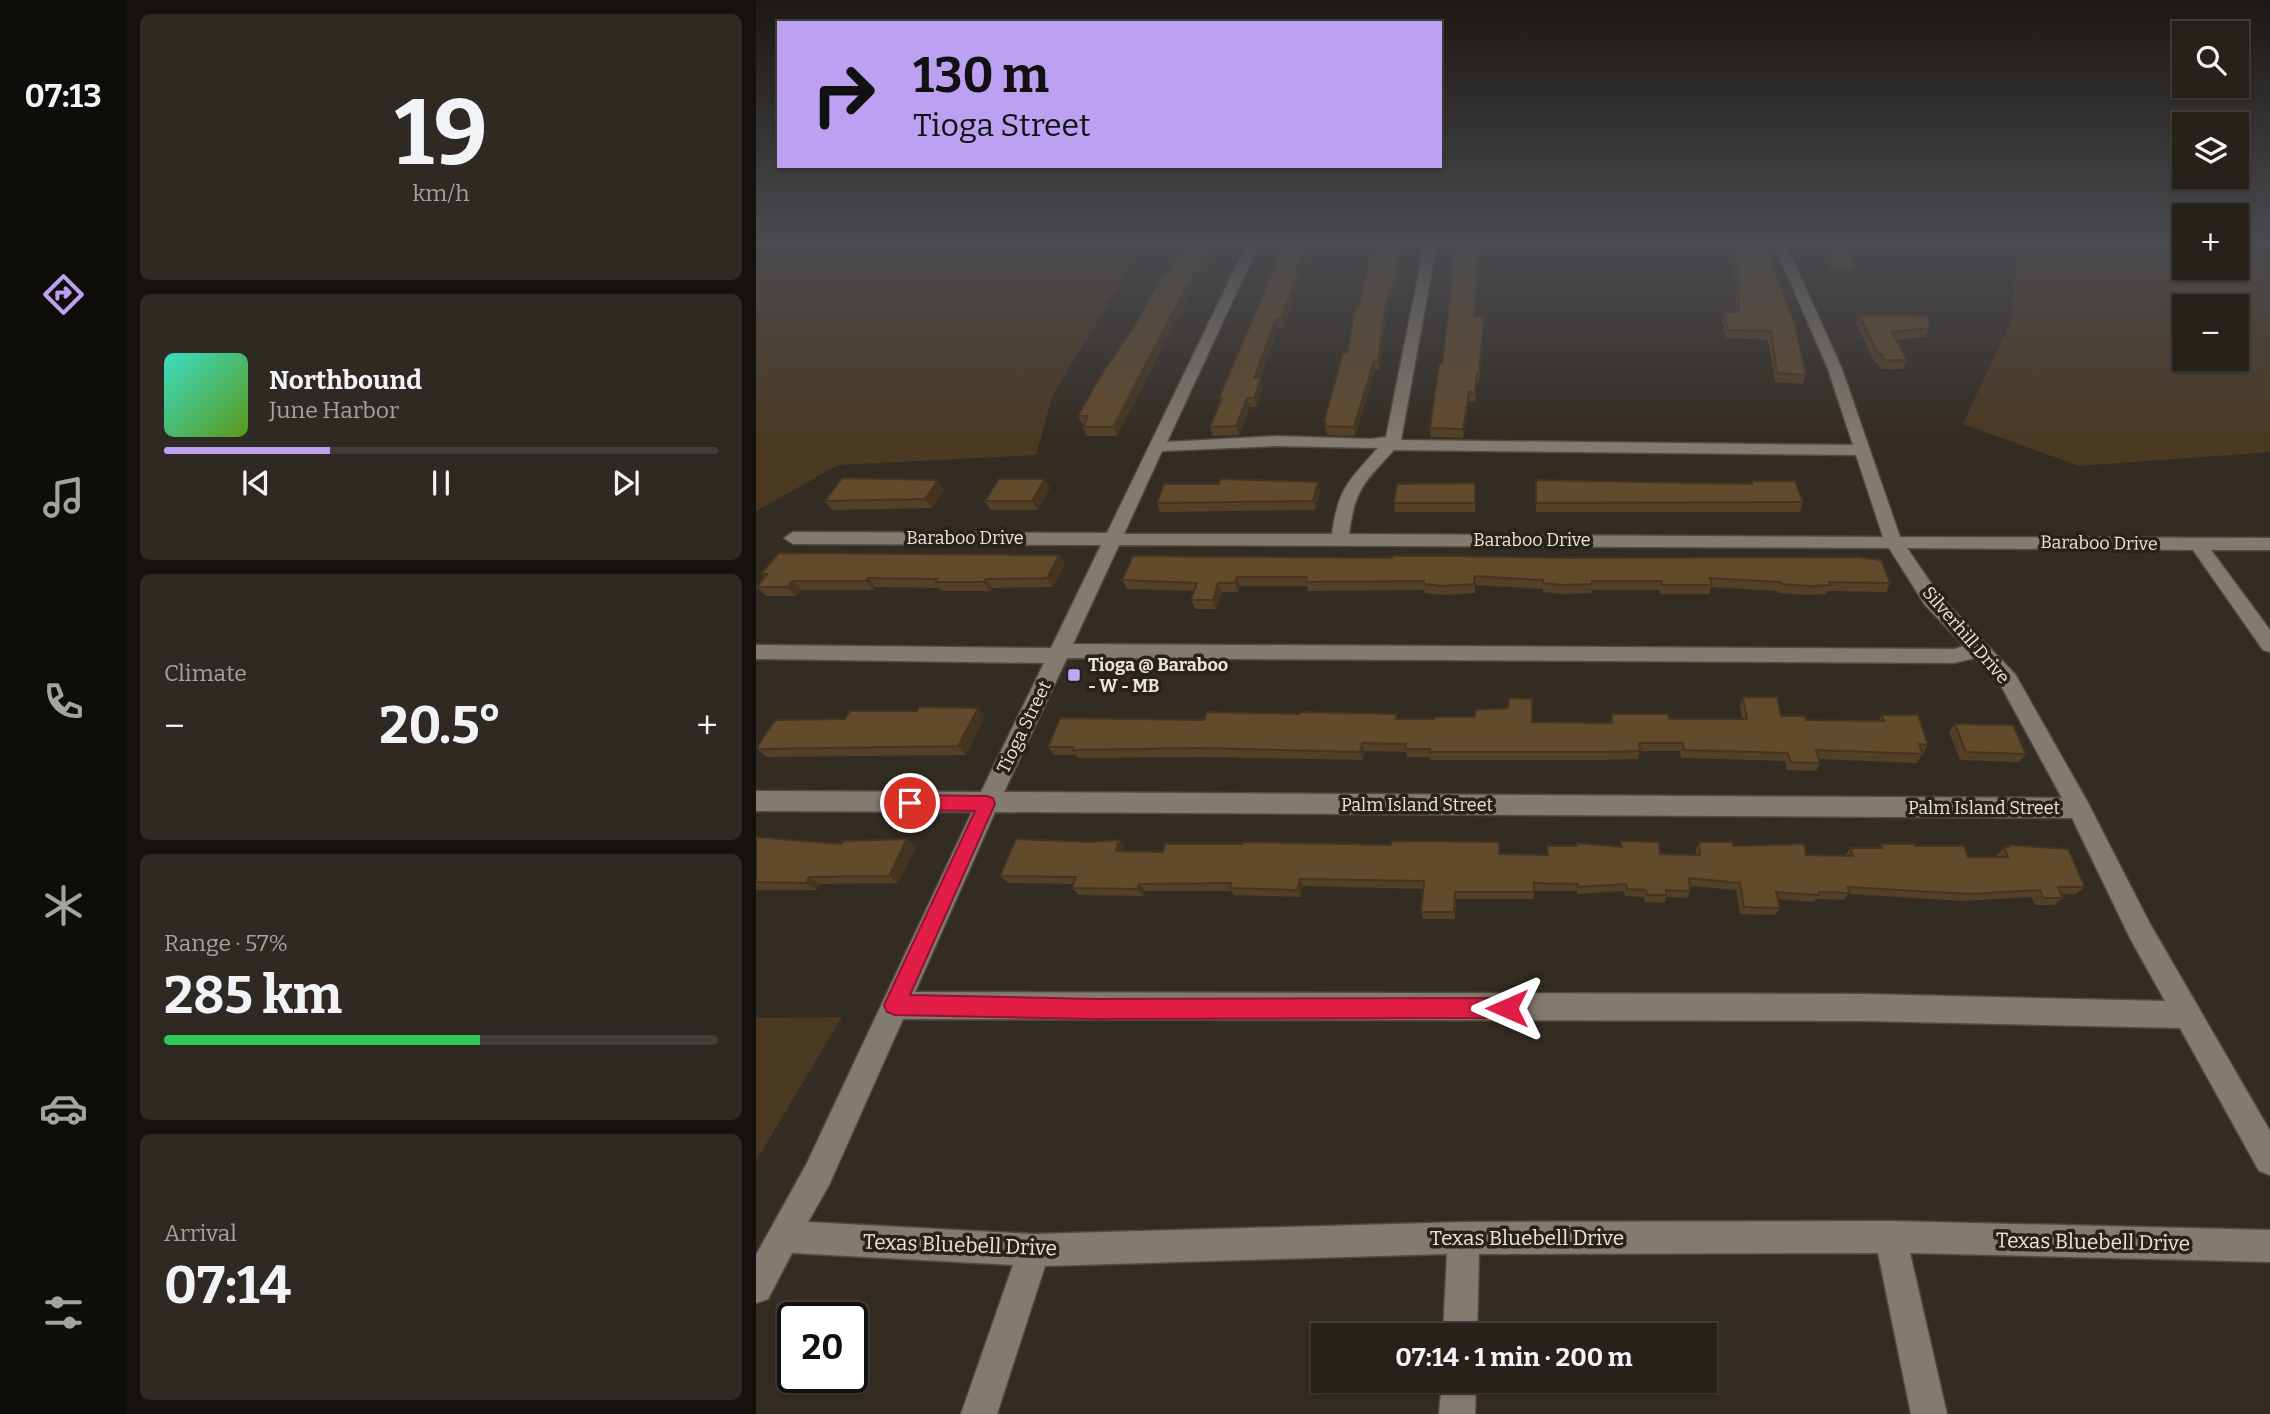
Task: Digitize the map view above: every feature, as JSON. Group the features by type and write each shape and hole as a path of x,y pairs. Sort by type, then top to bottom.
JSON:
{"street":[{"name":"Tioga Street","path":"756,1287 818,1174 987,804 1222,308"},
{"path":"1340,539 1352,487 1390,443 1418,308"},
{"name":"Silverhill Drive","path":"1808,308 1835,369 1893,541 1932,600 2008,681 2079,808 2140,931 2270,1160"},
{"path":"1155,447 1277,441 1863,450"},
{"name":"Baraboo Drive","path":"793,538 2270,544"},
{"path":"2198,544 2270,645"},
{"path":"756,652 1954,656 1979,650"},
{"name":"Palm Island Street","path":"756,801 2079,808"},
{"path":"895,1005 1095,1009 1846,1008 2054,1010 2188,1015"},
{"name":"Texas Bluebell Drive","path":"783,1237 1034,1250 1464,1238 1890,1237 2270,1246"},
{"path":"1890,1237 1929,1414"},
{"path":"1460,1323 1464,1238"},
{"path":"979,1414 1034,1250"},
{"path":"1457,1414 1458,1393"}],"shaded area":[{"path":"756,308 1105,308 1052,397 1036,455 838,465 756,511"},
{"path":"2013,308 2172,308 2172,371 2249,371 2249,308 2270,308 2270,452 2079,466 1963,424 2012,318"},
{"path":"842,1017 756,1161 756,1018"}],"building":[{"path":"1144,308 1175,308 1113,427 1083,427 1088,416 1078,416 1098,380"},
{"path":"1257,308 1285,308 1281,319 1276,319 1254,378 1261,378 1254,398 1247,398 1236,426 1210,427 1222,398 1219,398"},
{"path":"1385,308 1378,361 1374,361 1354,427 1325,426 1343,353 1347,353 1355,309"},
{"path":"1448,308 1475,308 1474,316 1484,316 1479,374 1475,393 1469,392 1463,429 1430,428 1439,364 1442,364"},
{"path":"1739,308 1789,308 1806,375 1777,373 1771,331 1728,330 1724,312 1739,312"},
{"path":"1859,315 1929,316 1929,328 1892,332 1907,360 1884,360 1881,354 1878,354"},
{"path":"842,478 938,480 925,499 825,501"},
{"path":"999,479 1045,479 1032,501 985,501"},
{"path":"1220,479 1318,482 1313,501 1157,503 1164,484 1219,484"},
{"path":"1536,480 1752,484 1752,481 1795,481 1803,502 1536,503"},
{"path":"1475,483 1475,503 1394,503 1397,484"},
{"path":"779,553 1059,555 1047,578 935,582 937,579 868,578 866,581 792,581 788,587 757,587 767,574 761,574"},
{"path":"1133,556 1857,557 1881,560 1890,583 1829,582 1830,585 1810,586 1710,578 1712,585 1662,585 1661,581 1592,581 1592,584 1563,585 1543,583 1543,580 1475,576 1474,584 1442,586 1424,584 1424,581 1306,582 1307,577 1237,577 1235,583 1218,583 1213,600 1191,600 1197,583 1122,580"},
{"path":"1743,697 1777,697 1781,716 1805,716 1806,720 1884,721 1882,715 1918,715 1928,745 1919,744 1923,754 1816,750 1820,763 1791,762 1788,753 1684,750 1683,743 1639,743 1640,751 1602,752 1429,752 1430,749 1405,749 1406,744 1362,743 1360,752 1199,748 1072,750 1073,747 1048,747 1060,718 1204,720 1207,712 1300,712 1397,714 1396,719 1434,719 1475,717 1475,710 1508,708 1509,698 1532,699 1532,722 1612,723 1612,714 1668,714 1669,719 1747,719"},
{"path":"919,707 978,708 958,746 756,749 775,720 845,719 850,711 917,711"},
{"path":"1955,724 2013,725 2026,754 1966,752"},
{"path":"756,837 841,844 843,841 907,839 889,876 809,877 806,883 756,882"},
{"path":"1016,839 1089,842 1119,840 1116,851 1163,852 1165,844 1242,842 1391,845 1392,841 1499,842 1499,854 1548,855 1547,846 1577,846 1577,843 1622,847 1621,841 1659,842 1660,854 1700,855 1699,842 1733,842 1733,846 1804,844 1806,855 1853,856 1850,848 1915,844 1964,846 1968,857 2008,857 2004,847 2009,847 2008,845 2068,849 2085,887 2058,887 2063,898 2043,898 2040,890 1970,894 1848,887 1849,893 1819,892 1819,895 1776,892 1780,908 1744,907 1740,883 1689,878 1690,891 1666,890 1666,895 1647,895 1646,890 1627,889 1626,884 1578,887 1578,884 1534,883 1534,892 1455,892 1454,912 1421,912 1424,881 1300,879 1297,890 1230,888 1231,883 1139,884 1138,889 1072,888 1076,877 1000,876"}],"place":[{"name":"Tioga @ Baraboo - W - MB","path":"1074,675"}],"route":[{"path":"910,803 987,804 895,1005 1095,1009 1507,1008"}]}
